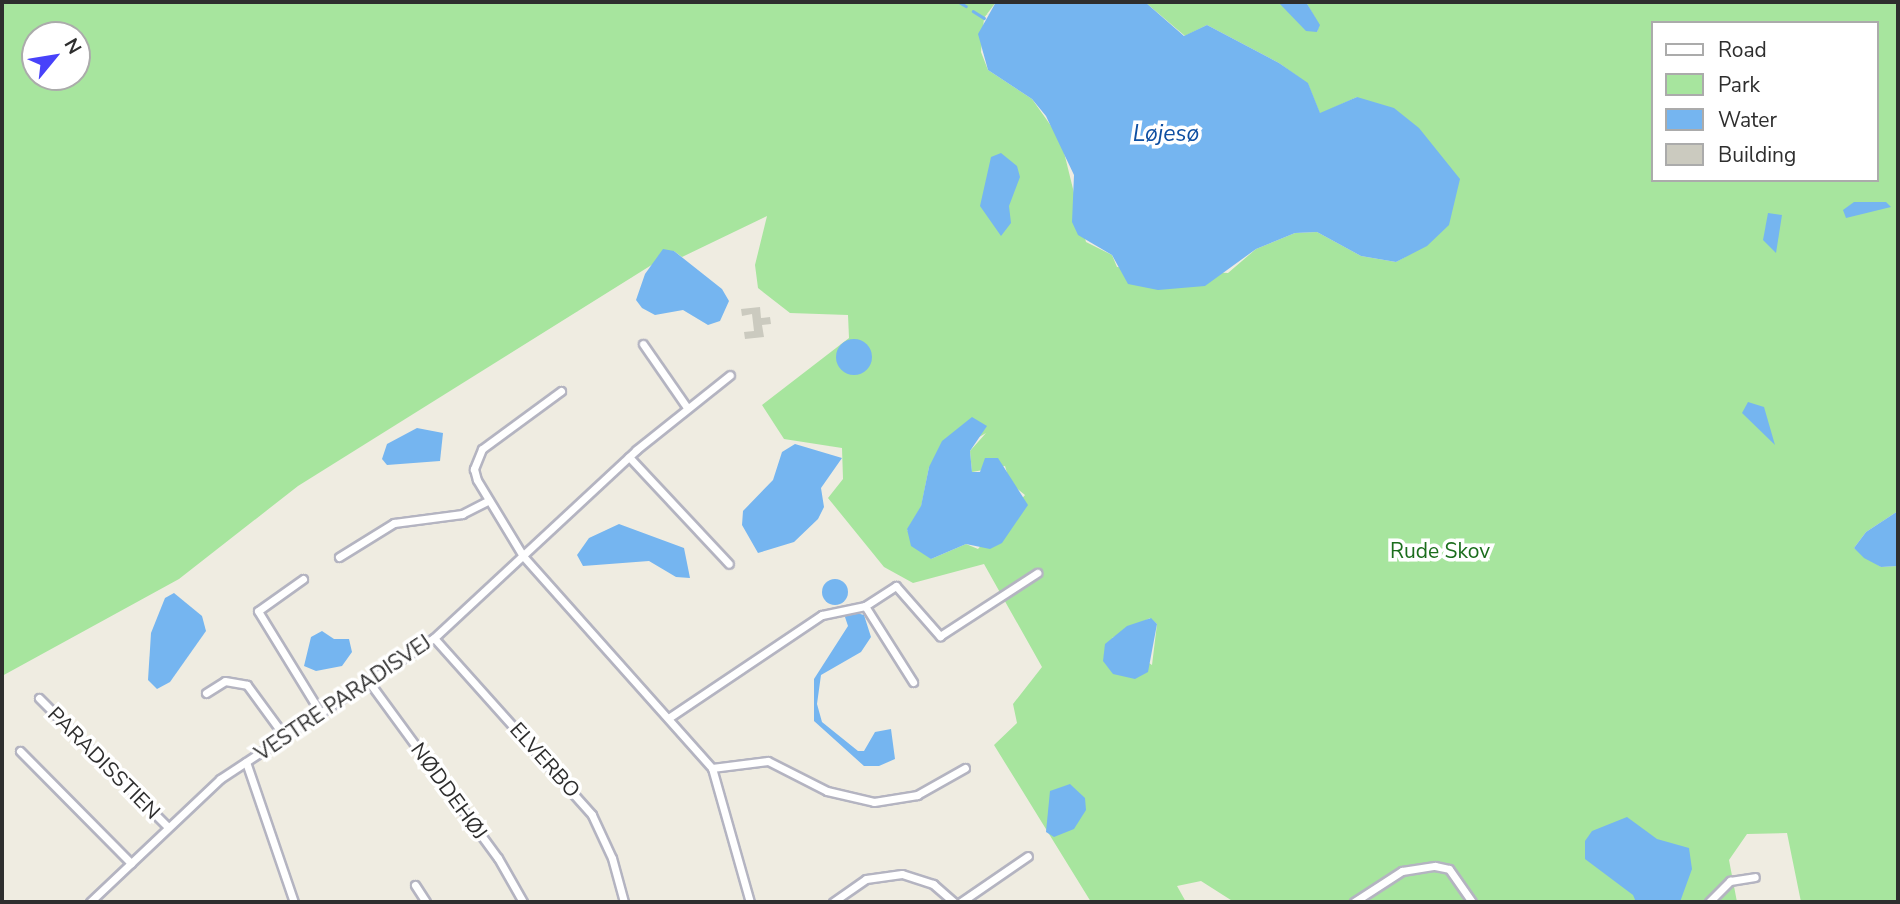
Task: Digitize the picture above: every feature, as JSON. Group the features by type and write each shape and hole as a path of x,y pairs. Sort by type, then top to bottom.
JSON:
{"street":[{"path":"643,344 686,406"},
{"name":"VESTRE PARADISVEJ","path":"90,902 168,827 246,762 434,638 686,406 730,375"},
{"path":"561,391 482,449 474,469 489,500 523,556 670,717 712,768 750,902"},
{"path":"629,457 729,564"},
{"path":"339,557 394,523 454,516 489,500"},
{"path":"670,717 822,615 865,606 902,588 940,636 1037,573"},
{"path":"303,579 258,611 321,714"},
{"path":"865,606 913,682"},
{"name":"ELVERBO","path":"434,638 592,815 612,858 624,902"},
{"path":"205,693 225,681 247,685 285,737"},
{"name":"NØDDEHØJ","path":"369,682 498,858 523,902"},
{"name":"PARADISSTIEN","path":"39,698 168,827"},
{"path":"20,751 131,863"},
{"path":"712,768 768,761 828,791 874,802 917,795 965,768"},
{"path":"246,762 294,902"},
{"path":"961,902 1028,856"},
{"path":"1354,902 1402,871 1435,866 1449,869 1472,902"},
{"path":"833,902 866,880 902,874 933,884 954,902"},
{"path":"1709,902 1730,881 1755,877"},
{"path":"415,885 426,902"}],"green space":[{"name":"Rude Skov","path":"2,2 996,2 984,18 981,52 988,70 1032,99 1061,140 1086,242 1112,255 1117,267 1228,273 1256,249 1295,233 1317,232 1361,256 1396,262 1405,257 1357,97 1320,114 1308,84 1279,63 1207,25 1185,36 1145,2 1278,2 1317,32 1319,25 1306,2 1898,2 1898,511 1866,532 1854,548 1881,567 1898,566 1898,902 1801,902 1787,833 1747,834 1729,860 1737,902 1234,902 1201,881 1177,886 1186,902 1091,902 994,745 1017,723 1013,704 1042,667 984,564 913,583 884,567 828,498 843,479 842,448 784,439 762,405 849,338 848,315 790,313 758,288 755,265 767,216 682,257 674,251 298,486 179,579 2,676","holes":["986,433 970,451 972,472 1005,466 1010,483 1025,495 978,549 966,544 931,559 907,530 921,507 929,467","1150,618 1157,624 1152,665 1112,638"]}],"water":[{"name":"Løjesø","path":"996,2 1145,2 1184,36 1207,25 1279,63 1308,83 1320,113 1357,97 1394,108 1419,128 1460,179 1449,225 1427,246 1396,262 1361,256 1317,232 1295,233 1256,249 1205,286 1158,290 1128,284 1112,255 1078,235 1072,222 1074,175 1046,116 1032,99 988,70 978,34"},
{"path":"1278,2 1306,2 1320,25 1317,32 1306,31"},
{"path":"1001,153 1017,166 1020,177 1009,206 1011,223 1001,236 980,206 991,157"},
{"path":"1854,202 1886,202 1891,207 1846,218 1843,210"},
{"path":"1768,213 1782,215 1776,253 1763,240"},
{"path":"663,249 674,251 722,289 729,301 720,321 708,325 683,310 655,315 642,308 636,300 645,274"},
{"path":"854,339 867,344 872,357 867,370 854,375 841,370 836,357 841,344"},
{"path":"1748,402 1764,407 1775,445 1742,413"},
{"path":"972,417 987,426 970,451 972,472 980,472 985,458 998,458 1028,505 1002,543 990,549 966,544 931,559 911,546 907,529 921,506 929,467 942,441"},
{"path":"417,428 443,433 440,461 387,465 382,459 387,444"},
{"path":"795,444 842,458 821,488 824,507 818,519 794,542 758,553 742,525 743,511 773,480 782,452"},
{"path":"1898,511 1898,566 1881,567 1864,558 1854,548 1866,532"},
{"path":"619,524 684,548 690,578 676,577 649,561 583,566 577,555 589,538"},
{"path":"835,579 844,583 848,592 844,601 835,605 826,601 822,592 826,583"},
{"path":"174,593 202,616 206,631 170,682 157,689 148,680 151,633 165,598"},
{"path":"853,612 864,615 871,637 861,652 821,675 817,704 822,722 858,751 864,751 875,732 891,729 895,759 879,766 864,766 814,721 814,679 848,626 844,614"},
{"path":"1151,618 1157,624 1148,672 1135,679 1113,674 1103,661 1105,644 1127,626"},
{"path":"322,631 334,639 349,639 352,652 342,666 316,671 304,666 311,637"},
{"path":"1070,784 1085,798 1086,810 1074,829 1054,837 1046,832 1050,791"},
{"path":"1627,817 1657,839 1689,848 1692,869 1680,902 1636,902 1633,895 1585,859 1585,841 1592,831"}],"building":[{"path":"760,307 761,318 770,317 771,324 762,325 764,337 745,339 744,332 754,331 752,314 742,316 741,309"}],"waterway":[{"path":"959,2 966,6"},
{"path":"973,11 984,18"}]}
